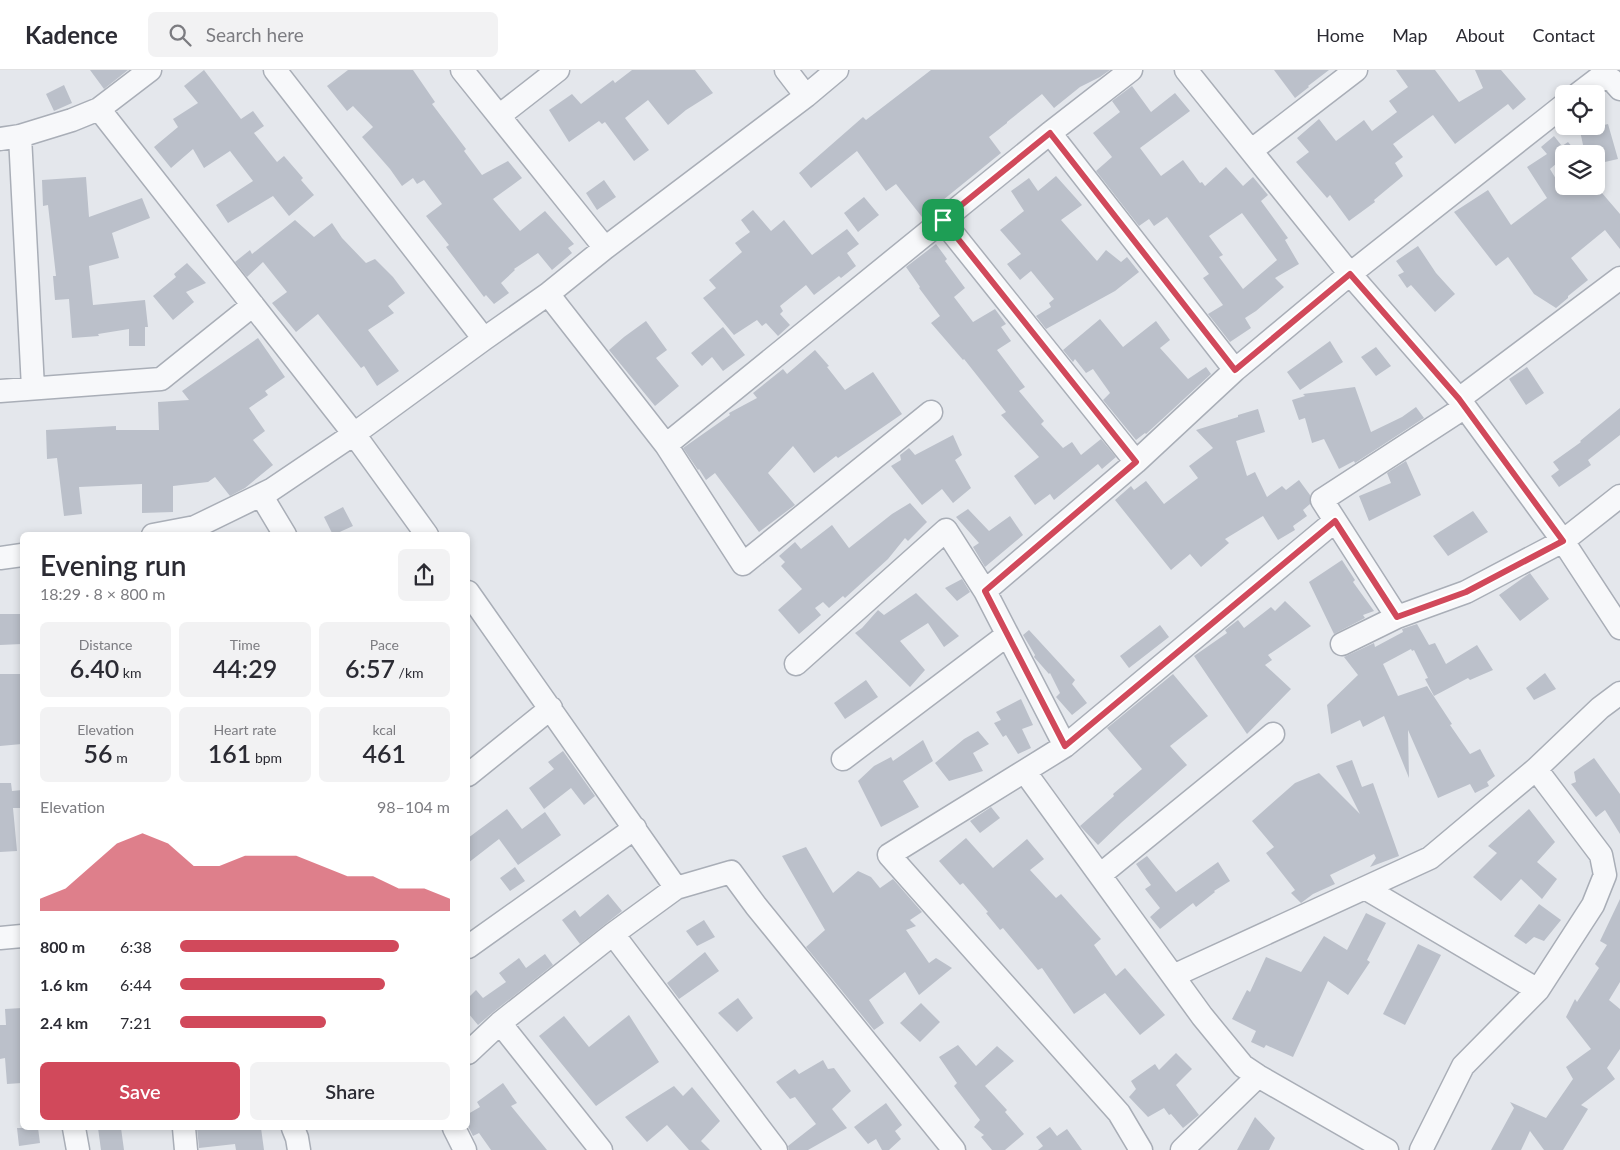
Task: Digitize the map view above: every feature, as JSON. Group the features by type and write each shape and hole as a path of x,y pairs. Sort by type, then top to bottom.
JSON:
{"street":[{"path":"33,388 10,138 72,120 99,109 150,70"},
{"path":"275,70 484,339"},
{"path":"462,70 605,248"},
{"path":"499,116 558,70"},
{"path":"786,70 806,96"},
{"path":"169,532 195,527 271,490 354,434 548,294 605,248 806,96 836,70"},
{"path":"666,445 1050,133 1131,70"},
{"path":"1186,70 1350,274 1462,403 1563,541 1620,628"},
{"path":"1252,150 1356,70"},
{"path":"1590,85 1600,78 1612,80 1620,90"},
{"path":"99,109 354,434 425,532"},
{"path":"985,591 1136,462 1235,370 1350,274 1555,112"},
{"path":"1050,133 1235,370"},
{"path":"943,220 1136,462"},
{"path":"1397,617 1322,500 1462,403 1620,278"},
{"path":"548,294 666,445 743,564 930,412"},
{"path":"0,390 161,379 253,305"},
{"path":"261,495 283,532"},
{"path":"1342,644 1397,617 1466,592 1563,541 1620,496"},
{"path":"1141,1150 1119,1112 888,855 1065,746 1335,521"},
{"path":"796,664 946,530 985,591 1065,746"},
{"path":"0,558 20,555"},
{"path":"470,595 676,888"},
{"path":"843,759 1007,635"},
{"path":"1173,976 1430,858 1536,769 1600,708 1620,692"},
{"path":"470,773 551,708"},
{"path":"1100,875 1273,734"},
{"path":"1421,1150 1463,1066 1538,990 1593,905 1605,875 1601,855 1536,769"},
{"path":"1025,772 1202,1016 1243,1066 1387,1150"},
{"path":"470,946 635,828"},
{"path":"470,1051 500,1023 613,934 676,888 731,872 756,906 954,1150"},
{"path":"1365,888 1538,990"},
{"path":"613,934 776,1150"},
{"path":"0,938 20,936"},
{"path":"500,1023 601,1150"},
{"path":"1182,1150 1258,1076"},
{"path":"74,1130 78,1150"},
{"path":"184,1130 186,1150"},
{"path":"294,1130 299,1150"},
{"path":"455,1130 465,1150"}],"building":[{"path":"90,70 128,70 104,89"},
{"path":"204,70 241,119 253,111 264,126 254,133 277,162 284,156 303,178 301,180 314,195 289,216 273,196 228,223 216,205 253,181 230,151 204,168 193,149 171,168 154,147 178,127 173,119 198,103 184,86"},
{"path":"348,70 413,70 435,102 432,104 466,149 464,151 482,175 508,161 522,178 493,199 520,231 545,211 574,244 568,248 572,253 552,270 538,253 514,269 501,283 509,293 494,304 486,295 484,297 446,247 449,245 426,216 442,204 424,180 417,184 413,178 402,186 362,137 373,127 353,106 347,111 327,86"},
{"path":"632,70 695,70 713,93 686,110 668,125 648,100 625,118 649,150 634,161 605,122 602,124 599,121 569,142 549,110 572,94 581,104 613,80 615,83"},
{"path":"931,70 1110,70 1080,87 1054,108 1042,94 989,137 1001,153 922,217 896,184 886,191 857,151 811,188 799,173 863,117 866,120"},
{"path":"1274,70 1329,70 1295,98"},
{"path":"1396,70 1435,70 1459,102 1483,88 1475,70 1501,70 1526,99 1513,110 1508,104 1455,144 1433,115 1393,144 1403,157 1395,163 1403,176 1374,200 1375,202 1349,221 1330,195 1327,198 1296,162 1309,152 1297,138 1319,119 1336,141 1364,120 1372,131 1397,112 1389,101 1408,87"},
{"path":"64,85 72,103 54,111 46,94"},
{"path":"1132,86 1151,112 1175,93 1190,111 1140,148 1161,176 1183,160 1200,183 1202,182 1205,186 1226,167 1243,186 1253,177 1268,195 1261,201 1288,238 1285,240 1299,264 1275,278 1284,287 1245,318 1251,328 1230,342 1208,314 1223,305 1203,278 1209,274 1167,217 1154,226 1149,219 1139,226 1096,171 1112,157 1093,133 1120,112 1112,101","holes":["1242,213 1277,260 1243,289 1219,257 1223,255 1209,236"]},
{"path":"1608,124 1618,159 1605,162 1605,145 1583,145 1581,135 1605,135 1605,125"},
{"path":"1554,136 1561,145 1555,145 1555,165 1550,169 1555,177 1555,195 1604,195 1620,214 1620,249 1605,230 1571,258 1588,280 1556,308 1534,294 1508,257 1496,266 1454,212 1488,190 1511,225 1547,198 1527,167 1547,154 1541,147"},
{"path":"1056,176 1082,205 1061,220 1097,261 1106,250 1121,262 1127,257 1139,272 1115,291 1046,329 1036,316 1051,307 1049,303 1054,299 1031,271 1020,280 1007,264 1021,254 1000,230 1024,211 1011,191 1029,178 1038,191"},
{"path":"86,177 89,217 142,198 150,218 112,233 119,258 89,266 93,305 145,300 148,327 145,327 145,346 129,346 129,329 98,334 99,336 72,338 69,299 55,300 53,276 56,276 48,205 43,206 42,180"},
{"path":"604,180 616,197 597,210 586,193"},
{"path":"864,197 879,215 858,232 844,213"},
{"path":"753,210 771,231 784,220 812,255 847,229 859,244 847,253 856,266 841,278 839,276 814,295 806,285 780,306 783,311 780,314 790,325 778,336 766,323 762,326 757,320 734,335 703,298 716,288 709,280 742,252 735,243 750,232 741,220"},
{"path":"295,220 314,237 332,223 342,238 366,263 375,259 393,277 405,293 388,306 394,313 368,330 399,371 377,386 364,366 361,368 318,314 296,332 272,303 287,292 263,262 247,277 235,262 250,250 252,254"},
{"path":"936,244 947,259 945,261 965,288 954,297 973,322 995,309 1006,324 1001,327 1011,341 997,350 1025,387 1019,391 1044,421 1041,424 1063,448 1072,442 1081,455 1101,439 1116,457 1102,469 1098,464 1054,500 1050,494 1035,505 1014,476 1039,457 1001,415 1006,412 964,359 931,323 940,316 906,267"},
{"path":"1418,246 1436,273 1455,294 1435,312 1411,285 1407,288 1398,275 1404,272 1396,261"},
{"path":"187,263 206,283 186,292 194,302 173,320 153,296 176,277 174,274"},
{"path":"1100,319 1123,347 1156,321 1170,340 1160,348 1188,379 1206,367 1211,374 1146,434 1136,440 1103,400 1110,393 1093,369 1086,373 1075,359 1073,362 1063,350"},
{"path":"646,321 667,350 656,358 679,386 655,406 609,350"},
{"path":"723,327 745,355 723,371 712,357 702,366 691,353"},
{"path":"258,338 285,377 265,391 268,395 249,408 265,431 253,440 273,465 245,488 230,496 215,477 208,482 173,486 173,512 142,513 142,484 79,487 82,514 64,516 57,458 47,459 46,430 116,426 116,430 159,430 158,402 189,400 182,391"},
{"path":"1330,341 1343,362 1300,390 1287,372"},
{"path":"1376,347 1391,366 1376,376 1361,357"},
{"path":"815,350 829,366 827,367 845,390 873,372 902,414 838,458 836,456 814,473 793,446 768,473 795,505 759,532 715,473 706,480 683,448 730,415 729,413 757,398 753,393 783,369 787,374"},
{"path":"1527,367 1544,393 1526,405 1509,379"},
{"path":"1355,387 1371,432 1402,417 1416,407 1424,418 1355,463 1354,461 1339,469 1324,439 1312,443 1305,418 1299,420 1292,400 1305,396 1303,394"},
{"path":"1620,408 1620,435 1588,460 1591,465 1559,487 1551,476 1559,470 1553,462 1581,442"},
{"path":"1258,409 1265,432 1236,441 1247,476 1255,472 1267,497 1282,486 1286,490 1299,480 1310,495 1310,504 1303,510 1307,516 1293,526 1295,530 1278,540 1263,516 1225,539 1229,543 1201,567 1190,554 1171,570 1115,500 1131,486 1134,490 1146,481 1164,504 1198,478 1189,466 1213,448 1196,430"},
{"path":"953,435 962,455 955,460 971,488 953,503 942,489 922,505 891,466 901,460 900,455 909,448 915,455"},
{"path":"1406,461 1421,495 1369,521 1359,496 1391,483 1387,473"},
{"path":"910,503 927,522 908,541 905,538 888,559 845,598 843,596 829,608 823,602 815,608 821,615 799,634 778,610 802,589 781,566 785,562 779,556 795,542 801,549 832,525 849,548 892,514"},
{"path":"343,507 353,526 340,532 332,532 324,517"},
{"path":"968,509 989,531 1010,516 1023,535 985,567 973,547 979,543 956,517"},
{"path":"1473,511 1488,532 1448,556 1433,536"},
{"path":"1342,560 1355,580 1353,582 1374,611 1363,615 1365,618 1334,634 1309,582"},
{"path":"1530,573 1549,599 1520,621 1499,595"},
{"path":"962,579 970,592 957,601 945,588"},
{"path":"916,593 959,636 944,647 928,623 900,641 925,670 910,687 855,633 878,610 884,615"},
{"path":"1285,601 1311,626 1268,655 1272,660 1265,665 1291,689 1247,734 1194,656 1227,633 1225,630 1238,620 1244,628 1271,607 1275,611"},
{"path":"0,614 20,614 20,644 0,645"},
{"path":"1417,624 1429,645 1435,643 1446,664 1477,645 1493,670 1470,680 1468,678 1434,696 1425,679 1428,678 1414,650 1412,651 1411,649 1383,664 1398,696 1427,686 1470,754 1480,749 1495,776 1487,782 1489,786 1475,793 1470,784 1438,798 1408,730 1409,778 1384,716 1363,727 1360,720 1331,734 1327,705 1358,675 1344,657 1374,643 1375,647 1403,632 1402,629"},
{"path":"1160,625 1169,637 1129,668 1120,656"},
{"path":"1029,630 1075,680 1072,684 1087,703 1072,715 1056,697 1060,693 1050,673 1034,657 1035,655 1023,635"},
{"path":"1545,673 1556,689 1534,700 1526,688"},
{"path":"0,674 20,674 20,744 0,746"},
{"path":"1173,674 1208,716 1170,746 1187,765 1098,845 1080,826 1142,769 1107,728"},
{"path":"866,680 878,697 845,719 834,703"},
{"path":"1021,699 1033,725 1022,729 1031,748 1018,754 1006,735 1003,737 994,723 1001,720 996,712"},
{"path":"978,731 989,744 973,753 983,771 949,781 935,763 964,739"},
{"path":"923,740 933,761 903,781 919,807 881,827 858,781 874,766 891,757 893,761"},
{"path":"563,751 595,796 584,805 571,788 544,809 529,788 554,769 548,762"},
{"path":"1594,758 1620,794 1620,834 1605,810 1596,817 1571,784 1576,782 1574,772"},
{"path":"1352,760 1362,787 1373,783 1399,856 1370,867 1376,858 1374,854 1330,875 1335,884 1313,894 1301,903 1291,893 1295,890 1266,853 1274,847 1252,821 1295,783 1319,773 1360,814 1336,766"},
{"path":"0,783 11,783 12,791 20,790 20,808 13,808 17,851 0,852"},
{"path":"991,807 1000,818 980,833 970,821"},
{"path":"507,809 522,829 545,812 561,835 518,865 499,839 470,861 470,837"},
{"path":"1529,809 1555,842 1537,862 1557,879 1542,899 1521,879 1501,901 1473,877 1497,853 1488,846"},
{"path":"966,838 993,868 1027,839 1044,859 1030,870 1056,898 1061,894 1101,939 1094,945 1116,976 1125,968 1165,1015 1140,1035 1105,993 1074,1014 1042,968 1038,970 1003,928 1000,930 986,913 988,912 963,883 960,885 939,861"},
{"path":"806,847 833,893 858,871 871,877 880,888 893,879 922,912 910,920 916,926 906,930 929,963 936,958 952,968 919,995 905,972 869,1000 884,1023 874,1030 806,947 825,930 782,856"},
{"path":"1147,856 1176,892 1218,862 1230,881 1214,891 1196,907 1193,903 1160,929 1150,917 1160,908 1145,889 1151,885 1136,864"},
{"path":"515,867 525,881 510,891 500,878"},
{"path":"608,894 622,911 580,944 562,920 575,910 580,917"},
{"path":"1620,899 1620,982 1609,1000 1620,1009 1620,1049 1607,1068 1615,1079 1581,1105 1588,1109 1563,1150 1544,1150 1530,1131 1521,1150 1491,1150 1514,1108 1510,1102 1546,1118 1573,1079 1566,1067 1591,1049 1566,1017 1575,999 1577,1002 1599,968 1595,964 1607,945 1600,941"},
{"path":"1539,904 1561,920 1544,941 1534,937 1526,944 1514,936"},
{"path":"1366,913 1386,923 1367,960 1370,962 1348,995 1328,981 1293,1057 1266,1045 1264,1048 1251,1042 1256,1031 1232,1019 1247,990 1250,992 1266,957 1301,972 1324,936 1347,950"},
{"path":"704,920 715,937 697,946 686,931"},
{"path":"1418,944 1441,955 1405,1025 1383,1014"},
{"path":"705,952 719,971 679,999 667,983"},
{"path":"545,954 553,965 478,1025 470,1015 470,996 476,990 483,998 506,982 499,973 519,958 526,968"},
{"path":"738,998 753,1018 737,1032 718,1013"},
{"path":"921,1003 940,1022 920,1042 900,1023"},
{"path":"20,1008 20,1083 7,1084 5,1058 0,1059 0,1025 6,1025 5,1009"},
{"path":"629,1015 659,1062 596,1106 539,1036 564,1016 589,1047"},
{"path":"958,1045 976,1066 997,1046 1014,1061 985,1086 1007,1110 1005,1112 1024,1134 1005,1150 992,1150 981,1137 984,1135 974,1127 980,1120 954,1086 957,1083 939,1057"},
{"path":"1176,1053 1192,1069 1176,1085 1199,1115 1183,1128 1164,1108 1148,1117 1129,1097 1136,1089 1131,1081 1155,1064 1159,1070"},
{"path":"823,1060 828,1069 834,1068 851,1091 832,1109 847,1128 808,1150 789,1150 788,1146 816,1124 795,1097 790,1099 776,1082 795,1069 799,1074"},
{"path":"503,1083 517,1103 511,1106 547,1150 491,1150 479,1133 473,1136 470,1130 470,1113 480,1107 477,1102"},
{"path":"674,1086 683,1096 692,1087 720,1121 701,1141 710,1150 689,1150 667,1125 647,1142 625,1117"},
{"path":"886,1103 902,1125 895,1131 901,1139 889,1150 882,1150 876,1139 868,1144 854,1127"},
{"path":"1255,1117 1275,1138 1269,1150 1237,1150"},
{"path":"1050,1127 1057,1136 1067,1129 1082,1150 1038,1150 1043,1146 1036,1137"},
{"path":"17,1128 20,1128 20,1130 38,1130 40,1143 19,1146"},
{"path":"98,1130 121,1130 124,1150 101,1150"},
{"path":"197,1130 261,1130 264,1150 236,1150 235,1144 199,1148"}],"route":[{"path":"1050,133 1235,370 1350,274 1459,399 1563,541 1466,592 1397,617 1335,521 1065,746 985,591 1136,462 943,220 1050,133"}]}
